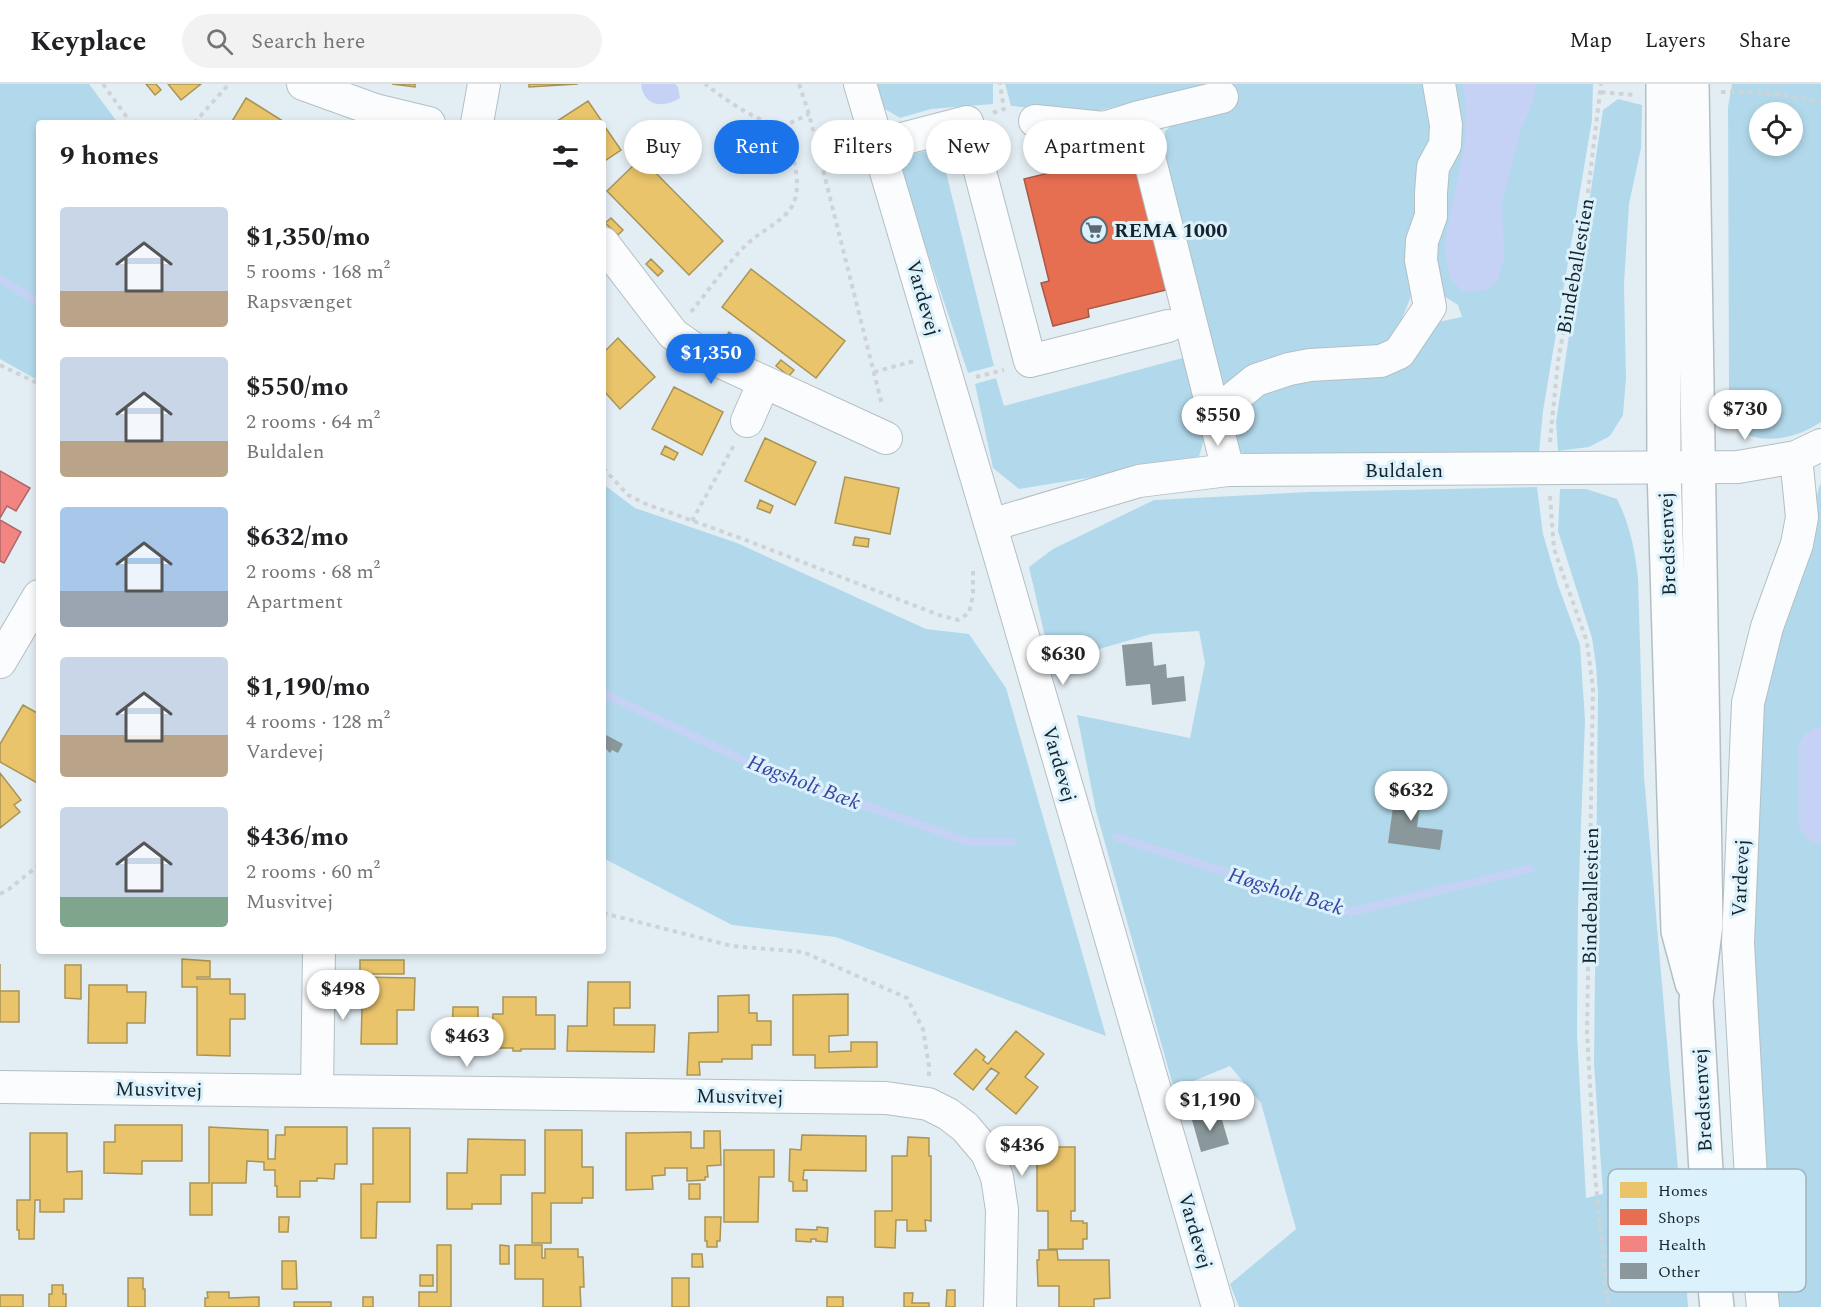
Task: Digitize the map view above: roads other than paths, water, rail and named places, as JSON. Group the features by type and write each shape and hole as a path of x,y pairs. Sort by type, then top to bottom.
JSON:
{"highway":[{"name":"Bredstenvej","path":"1705,88 1698,468 1706,924 1696,1000 1706,1169"},
{"name":"Bredstenvej","path":"1651,90 1678,932 1696,1000"},
{"name":"Bredstenvej","path":"1715,1292 1717,1307"}],"street":[{"path":"303,84 375,110 417,120"},
{"path":"478,120 484,84"},
{"name":"Vardevej","path":"860,84 871,120"},
{"path":"1214,414 1256,380 1289,369 1310,365 1381,361 1399,353 1430,307 1421,260 1422,241 1431,216 1434,167 1444,145 1446,125 1439,84"},
{"path":"1129,120 1222,97"},
{"path":"1139,117 1228,470"},
{"path":"914,136 967,122 1030,361 1168,326"},
{"name":"Vardevej","path":"887,174 1218,1307"},
{"path":"606,247 673,334 697,351 886,438"},
{"path":"747,421 764,382"},
{"name":"Vardevej","path":"1751,1169 1738,931 1748,703 1767,627 1797,544 1809,451"},
{"name":"Buldalen","path":"991,525 1139,481 1228,470 1738,467 1809,451"},
{"path":"0,662 36,601"},
{"path":"317,1091 319,954"},
{"name":"Musvitvej","path":"0,1087 886,1098 928,1104 948,1114 965,1127 987,1153 997,1176 1002,1210 1000,1307"},
{"name":"Vardevej","path":"1762,1292 1763,1307"}],"waterway":[{"name":"Høgsholt Bæk","path":"0,279 36,301"},
{"name":"Høgsholt Bæk","path":"606,694 766,771 969,842 1013,842"},
{"path":"1821,750 1821,821"},
{"name":"Høgsholt Bæk","path":"1116,837 1350,912 1529,869"}],"place":[{"name":"REMA 1000","path":"1094,230"}]}
